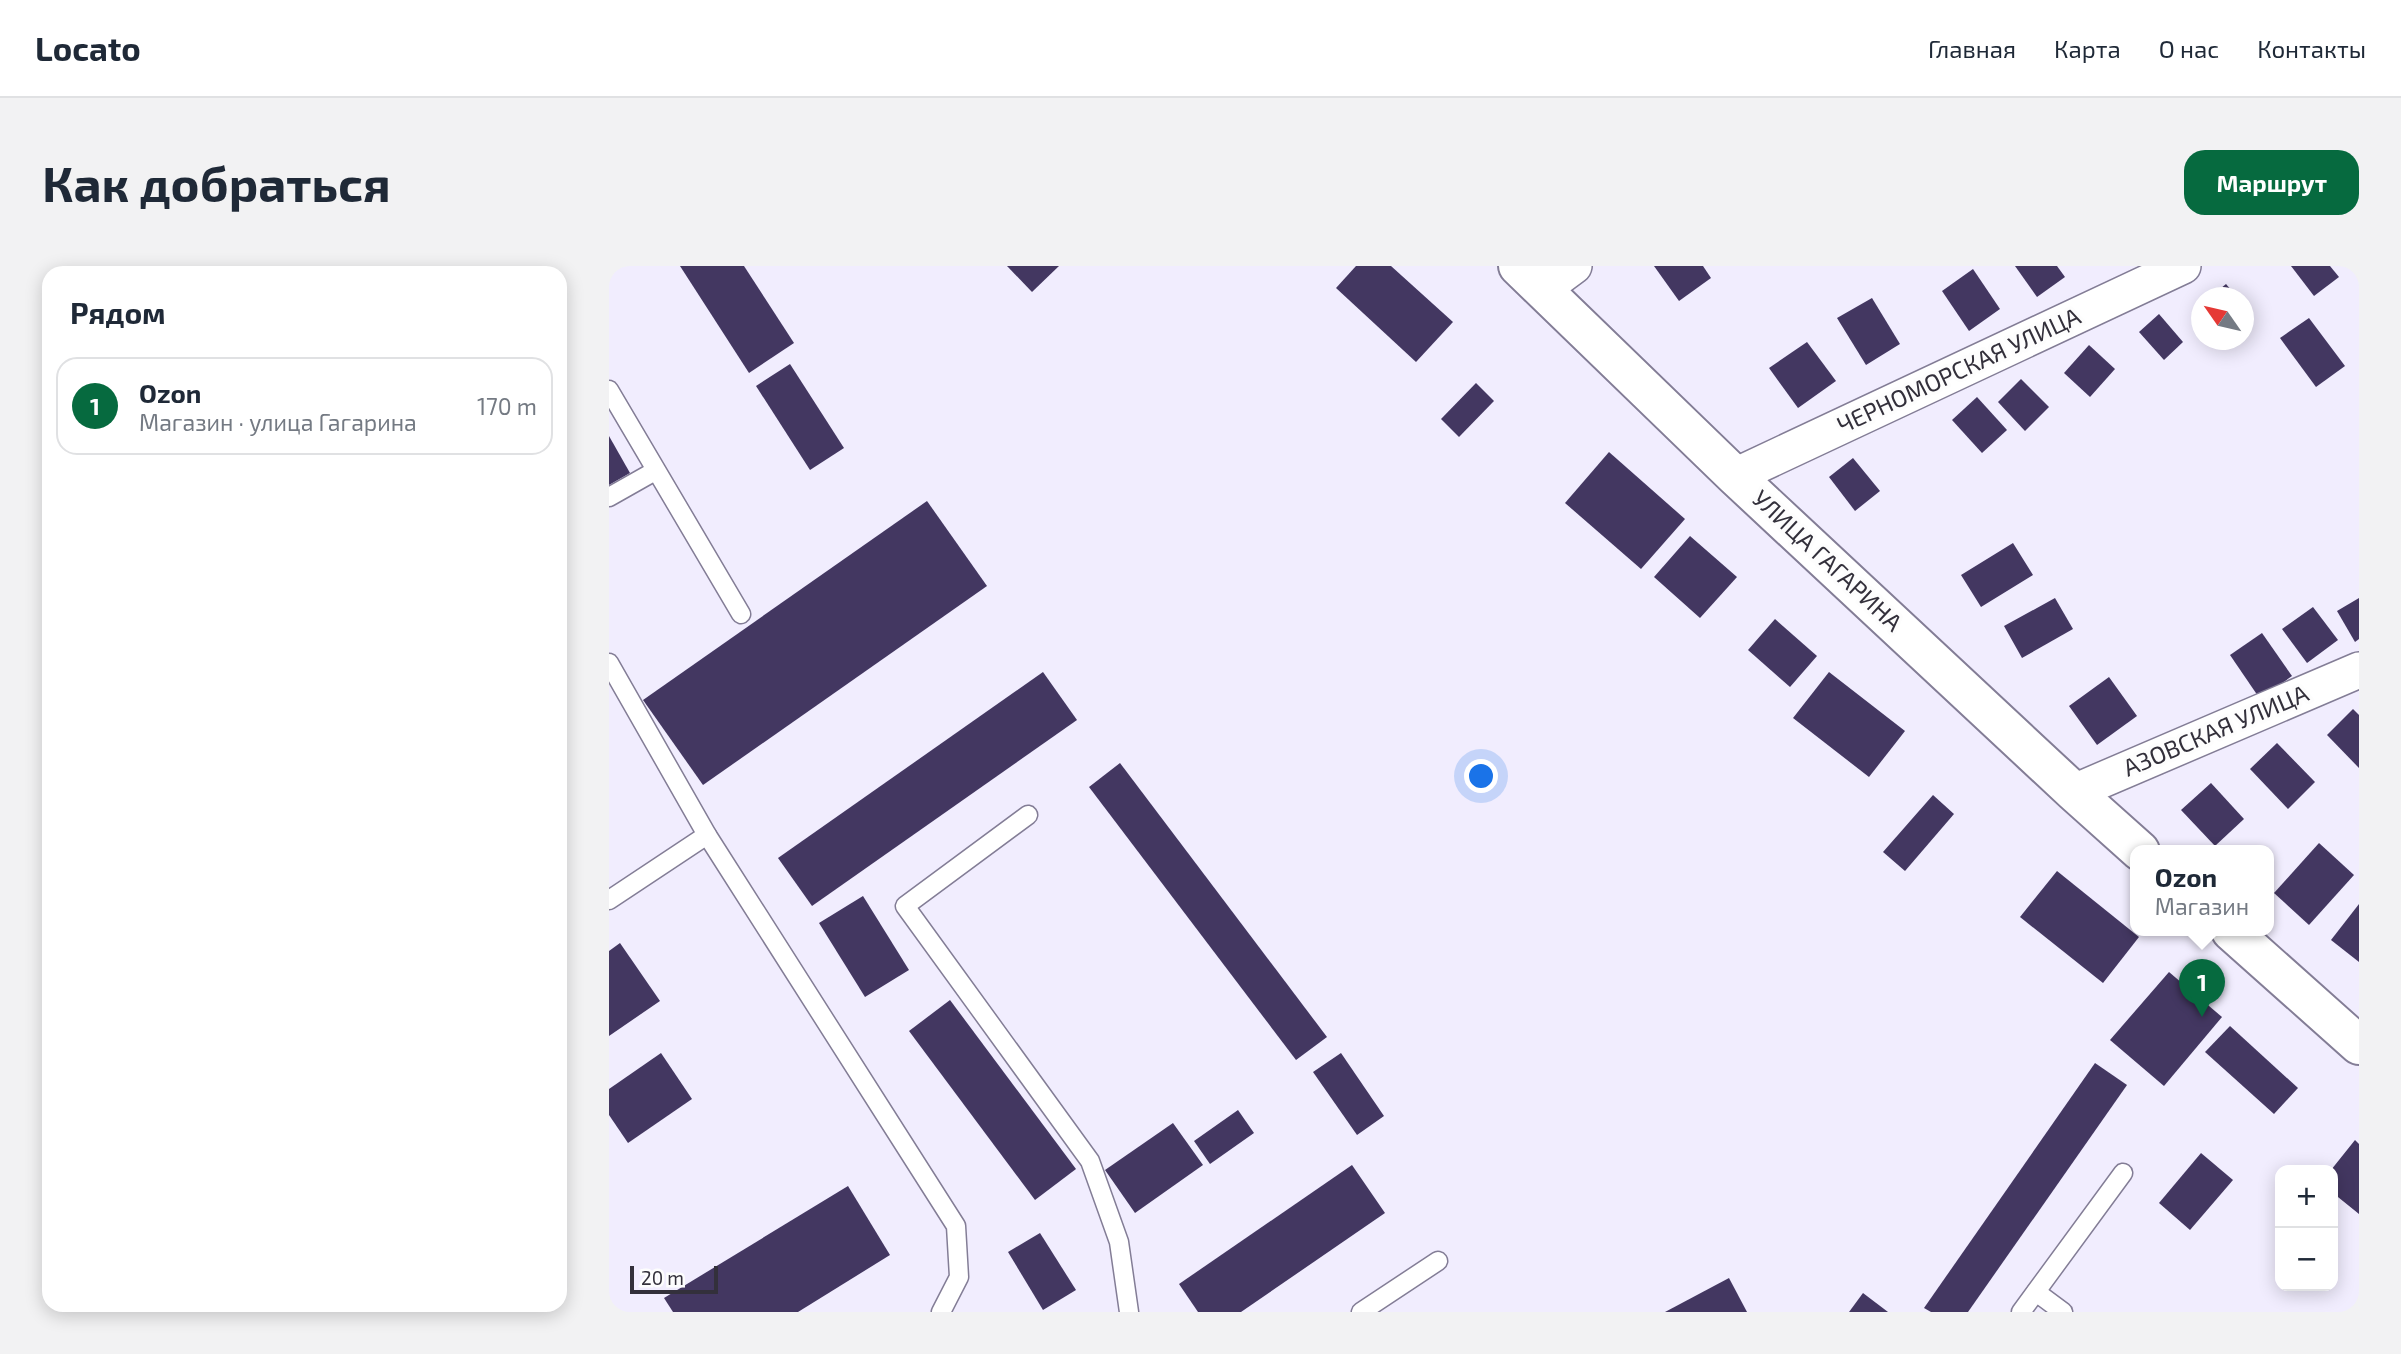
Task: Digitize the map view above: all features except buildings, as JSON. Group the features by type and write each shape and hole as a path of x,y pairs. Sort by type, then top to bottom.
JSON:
{"street":[{"path":"1531,277 1574,266"},
{"name":"ЧЕРНОМОРСКАЯ УЛИЦА","path":"1735,476 2183,266"},
{"name":"УЛИЦА ГАГАРИНА","path":"1531,277 1735,476 2133,845"},
{"name":"АЗОВСКАЯ УЛИЦА","path":"2074,792 2359,670"},
{"path":"2237,936 2359,1045"}],"lane":[{"path":"609,390 740,614"},
{"path":"609,497 655,471"},
{"path":"609,663 707,835 956,1226 959,1277 941,1312"},
{"path":"1028,815 905,906 1090,1161 1119,1242 1129,1312"},
{"path":"609,900 707,835"},
{"path":"2021,1312 2123,1172"},
{"path":"1361,1312 1438,1261"},
{"path":"2036,1292 2063,1312"}],"place":[{"name":"Ozon","path":"2202,1017"}]}
